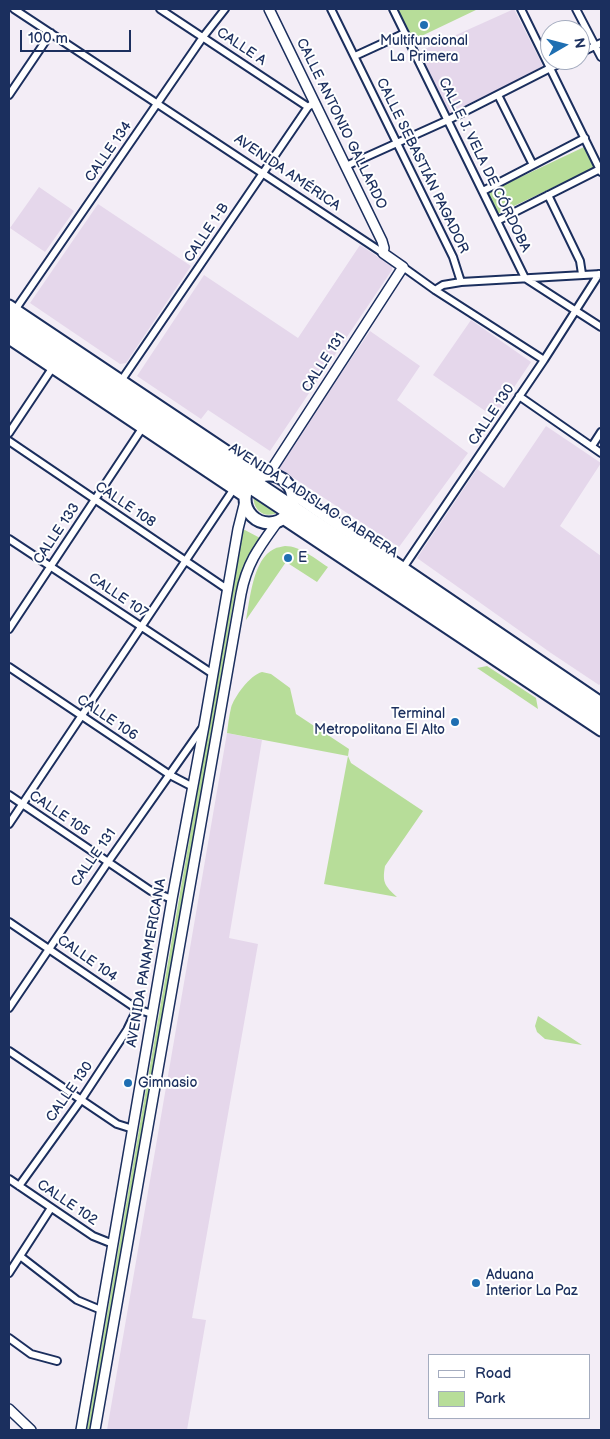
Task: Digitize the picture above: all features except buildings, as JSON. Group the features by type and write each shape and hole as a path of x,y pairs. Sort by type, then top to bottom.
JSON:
{"highway":[{"name":"AVENIDA LADISLAO CABRERA","path":"11,311 121,381 249,482"},
{"name":"AVENIDA LADISLAO CABRERA","path":"9,338 143,427 249,482"},
{"path":"280,478 289,487 287,510 263,522 254,518 248,510 249,482 280,478"},
{"name":"AVENIDA LADISLAO CABRERA","path":"287,510 403,568 601,704"},
{"name":"AVENIDA LADISLAO CABRERA","path":"287,510 601,730"}],"main road":[{"name":"CALLE ANTONIO GALLARDO","path":"269,9 312,105 346,166 382,241 383,253"},
{"name":"AVENIDA AMÉRICA","path":"383,253 403,267"},
{"name":"CALLE 131","path":"249,482 403,267"},
{"name":"AVENIDA LADISLAO CABRERA","path":"11,311 287,510 601,721"},
{"name":"AVENIDA LADISLAO CABRERA","path":"9,328 249,482"},
{"name":"AVENIDA PANAMERICANA","path":"81,1430 172,899 238,529 249,482"},
{"name":"AVENIDA LADISLAO CABRERA","path":"287,510 601,704"},
{"path":"95,1430 244,578 251,560 287,510"},
{"path":"209,695 222,697"},
{"path":"9,1409 31,1430"}],"street":[{"name":"AVENIDA AMÉRICA","path":"15,9 383,253"},
{"name":"CALLE A","path":"160,9 312,105"},
{"name":"CALLE 134","path":"11,311 158,104 203,37 225,9"},
{"name":"CALLE SEBASTIÁN PAGADOR","path":"332,9 453,257 461,282"},
{"name":"CALLE J. VELA DE CÓRDOBA","path":"393,9 525,278"},
{"path":"521,9 540,48"},
{"path":"576,9 598,44 601,57"},
{"path":"9,95 51,33"},
{"path":"355,56 405,33"},
{"path":"346,166 448,120 546,70"},
{"path":"497,221 601,171 598,158 585,138 551,70"},
{"path":"498,95 533,165"},
{"name":"CALLE 1-B","path":"121,381 312,105"},
{"path":"483,191 585,138"},
{"path":"548,195 580,261 582,274"},
{"name":"AVENIDA AMÉRICA","path":"403,267 435,290 544,360"},
{"path":"435,290 443,285 461,282 600,274"},
{"name":"CALLE 130","path":"403,568 600,274"},
{"path":"525,278 601,327"},
{"path":"9,433 53,368"},
{"path":"519,396 601,452"},
{"name":"CALLE 133","path":"9,629 143,427"},
{"path":"592,446 601,432"},
{"name":"CALLE 108","path":"9,441 227,589"},
{"path":"9,824 186,561 249,482"},
{"name":"CALLE 107","path":"9,539 212,674"},
{"name":"CALLE 106","path":"9,667 170,775 193,787"},
{"name":"CALLE 131","path":"9,1008 108,862 204,726"},
{"name":"CALLE 105","path":"9,795 151,892 172,899"},
{"name":"CALLE 104","path":"9,922 137,1009 152,1014"},
{"name":"CALLE 130","path":"19,1186 81,1100 127,1030 137,1009"},
{"path":"9,1051 117,1124 133,1129"},
{"name":"CALLE 102","path":"9,1179 94,1236 113,1244"},
{"path":"9,1273 51,1208"},
{"path":"20,1256 77,1300 101,1310"},
{"path":"9,1338 31,1354 56,1360"}],"shaded area":[{"path":"514,9 540,60 540,70 451,116 448,115 416,53"},
{"path":"39,187 74,211 45,252 10,228"},
{"path":"98,204 191,266 126,363 120,364 30,303"},
{"path":"360,245 392,266 392,270 270,451 208,410 201,419 137,376 204,275 298,338"},
{"path":"471,320 531,362 494,417 433,375"},
{"path":"370,331 420,366 397,400 468,453 399,547 277,467"},
{"path":"546,426 601,463 560,526 601,556 601,683 599,685 417,558 477,469 504,488"},
{"path":"227,733 262,740 229,938 258,944 192,1318 206,1320 187,1430 107,1430"}],"green space":[{"name":"Multifuncional La Primera","path":"396,9 478,9 411,41"},
{"path":"584,147 594,168 495,215 485,194"},
{"path":"254,494 280,511 270,515 261,512 255,505"},
{"path":"243,529 260,538 245,564 235,593 92,1430 87,1430"},
{"path":"285,546 297,548 328,567 317,582 286,562 246,620 251,591 261,561 274,549"},
{"path":"487,666 536,698 538,709 477,668"},
{"path":"262,672 271,674 290,688 296,714 349,749 348,756 227,733 231,708 235,698 253,677"},
{"path":"348,756 351,763 423,811 385,866 385,884 397,897 324,884"},
{"path":"538,1016 582,1045 545,1039 537,1032 535,1026"}],"place":[{"name":"Multifuncional La Primera","path":"424,25"},
{"name":"E","path":"288,558"},
{"name":"Terminal Metropolitana El Alto","path":"455,722"},
{"name":"Gimnasio","path":"128,1083"},
{"name":"Aduana Interior La Paz","path":"476,1283"}]}
